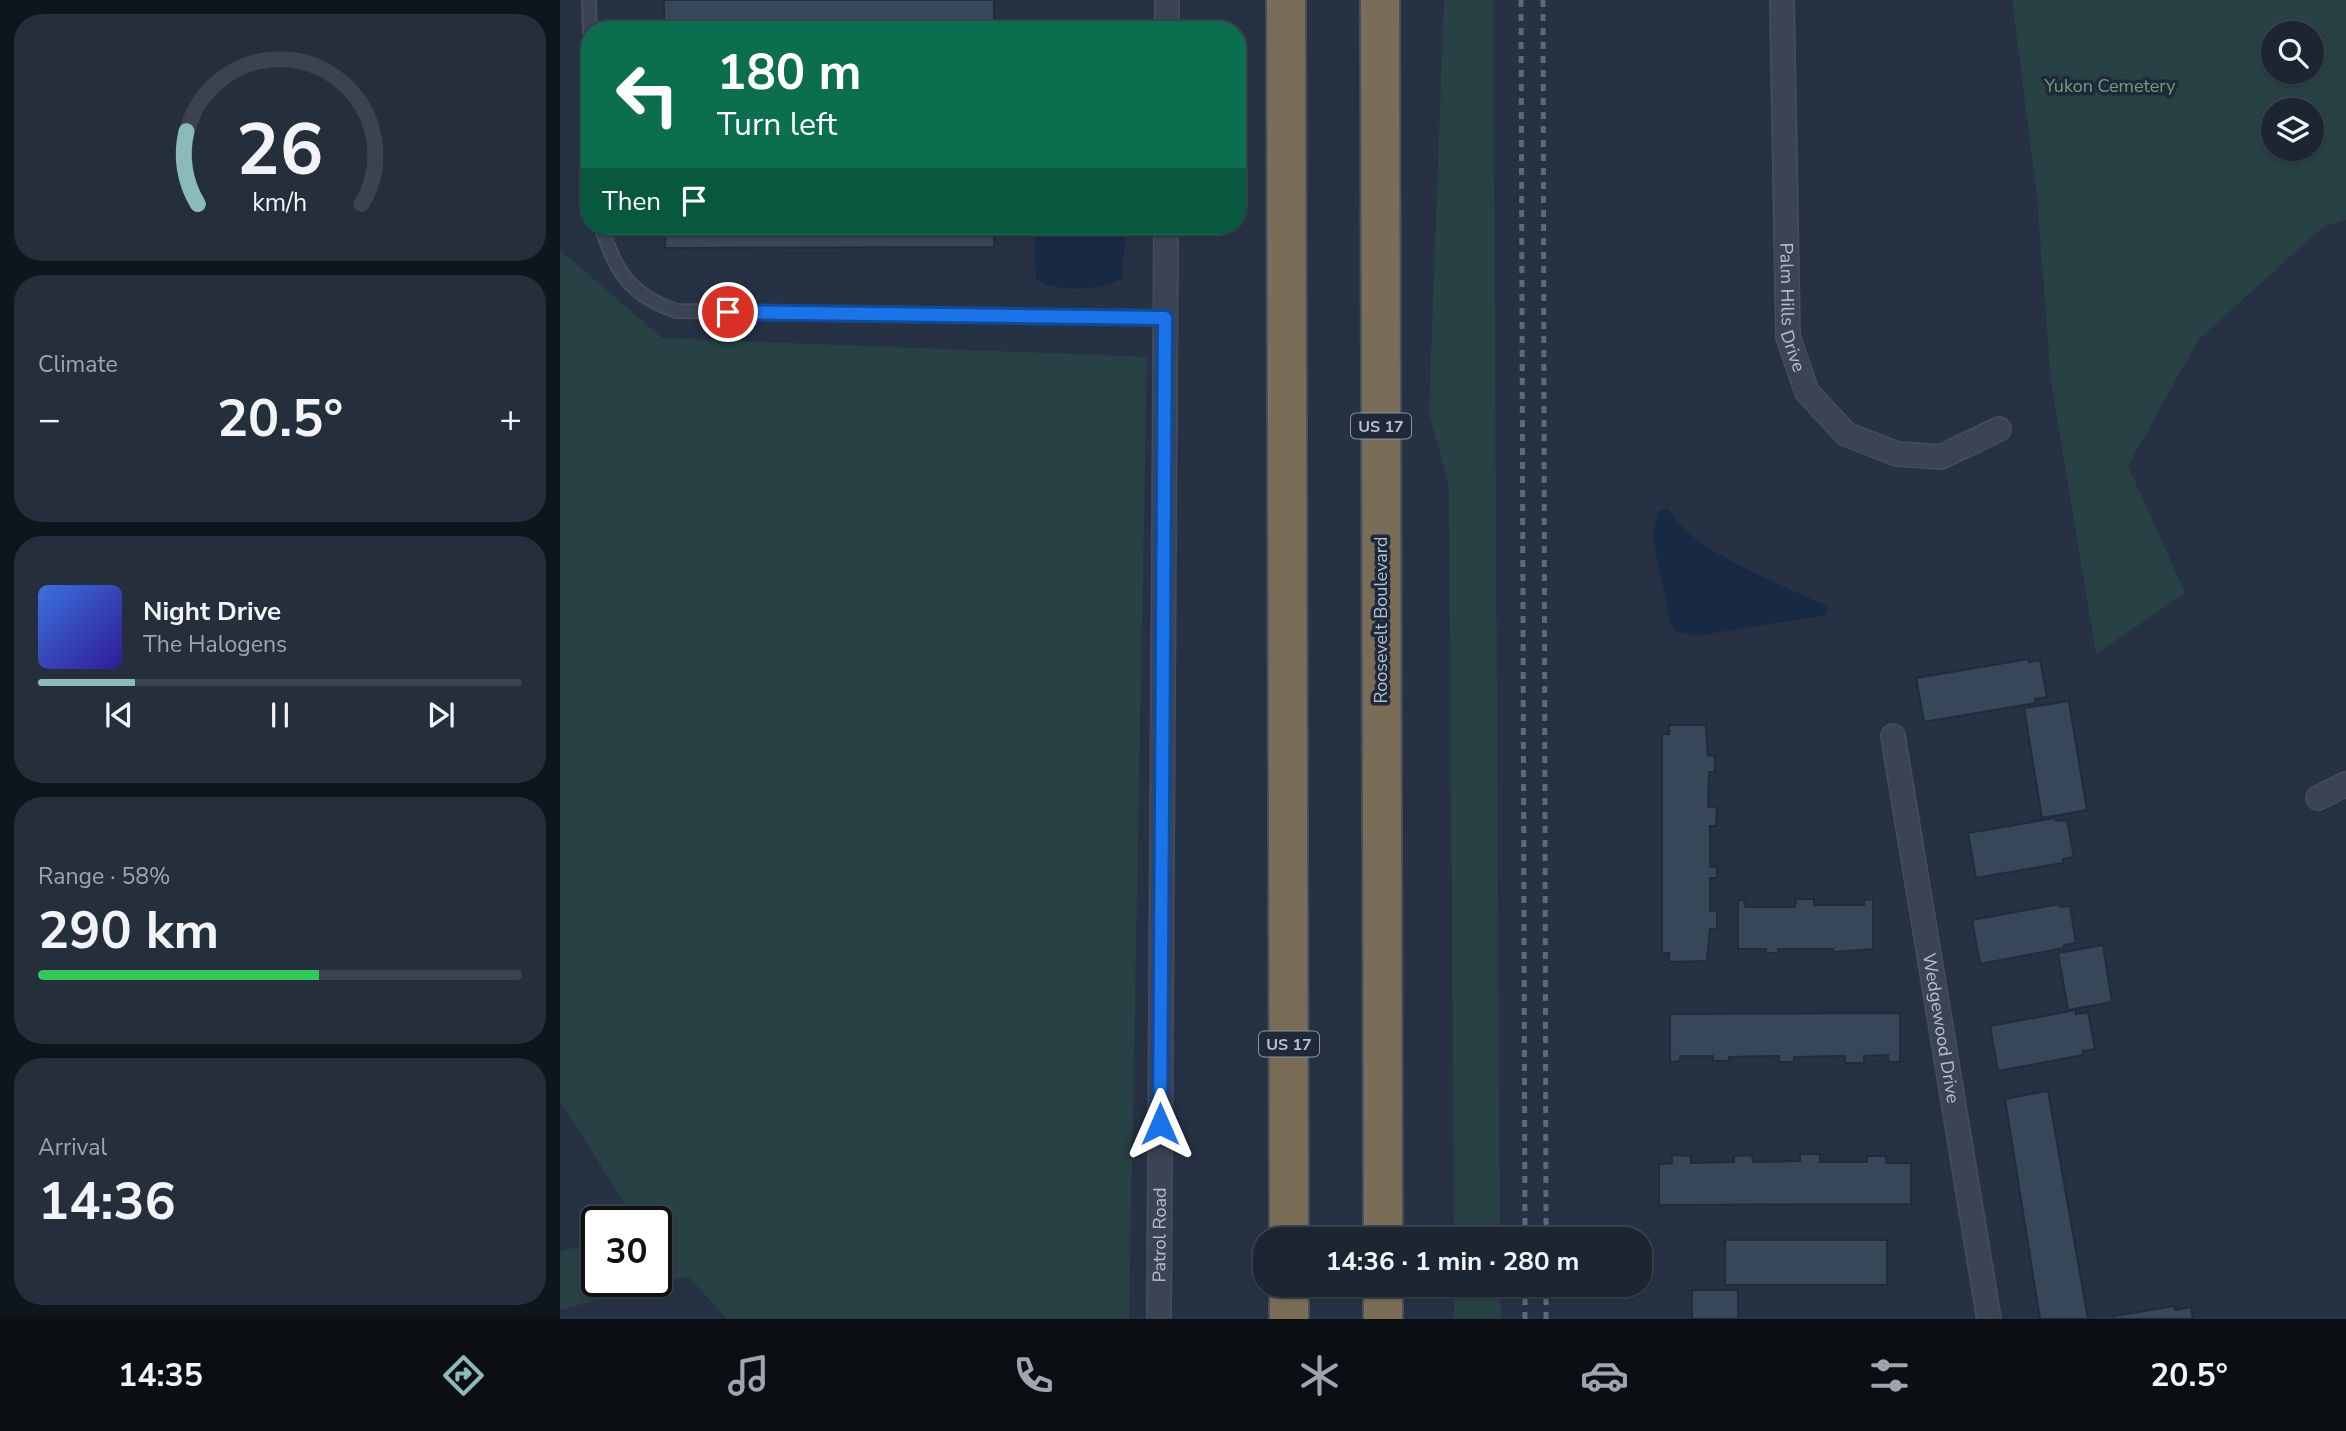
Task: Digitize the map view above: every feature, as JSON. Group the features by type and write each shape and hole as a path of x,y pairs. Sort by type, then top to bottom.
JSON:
{"highway":[{"name":"US 17","path":"1286,0 1289,1227"},
{"name":"Roosevelt Boulevard","path":"1380,0 1383,1227"},
{"path":"1289,1297 1289,1319"},
{"path":"1383,1297 1384,1319"}],"street":[{"path":"1167,0 1167,21"},
{"name":"Palm Hills Drive","path":"1782,0 1788,337 1807,392 1846,434 1897,454 1941,457 1999,429"},
{"name":"Patrol Road","path":"1159,1319 1166,235"},
{"name":"Wedgewood Drive","path":"1893,736 1989,1319"},
{"path":"2318,798 2346,784"}],"lane":[{"path":"589,0 590,21"},
{"path":"604,235 611,260 630,285 656,304 676,311 1165,318"}],"green space":[{"path":"1444,0 1493,0 1500,1227 1454,1227 1449,487 1429,412"},
{"name":"Yukon Cemetery","path":"2012,0 2346,0 2346,220 2324,226 2198,340 2128,466 2185,593 2096,654 2051,380 2037,197"},
{"path":"560,250 662,338 1147,357 1129,1319 727,1319 688,1276 672,1280 672,1206 626,1206 560,1101"},
{"path":"581,1246 581,1297 609,1297 560,1310 560,1252"},
{"path":"1454,1297 1500,1297 1501,1319 1454,1319"}],"water":[{"path":"1034,235 1125,235 1122,279 1091,288 1066,288 1036,279"},
{"path":"1669,509 1696,539 1740,566 1829,607 1826,615 1695,636 1676,632 1670,622 1652,535 1658,510"}],"building":[{"path":"664,0 994,0 994,21 664,21"},
{"path":"665,235 994,235 994,247 665,248"},
{"path":"2028,659 2029,662 2040,660 2047,697 2035,699 2036,703 1924,722 1916,678"},
{"path":"2069,701 2087,810 2042,818 2024,708"},
{"path":"1669,725 1706,725 1708,755 1715,756 1715,772 1709,772 1708,807 1717,807 1716,826 1710,826 1710,867 1717,867 1717,878 1710,878 1710,911 1717,910 1717,929 1710,929 1707,961 1669,962 1669,953 1662,953 1662,734 1669,734"},
{"path":"2055,818 2056,821 2067,820 2074,857 2063,859 2063,863 1976,878 1968,833"},
{"path":"1796,899 1814,899 1814,905 1864,905 1864,900 1873,899 1873,949 1833,952 1833,949 1778,949 1778,953 1766,953 1766,949 1738,949 1738,900 1744,900 1745,907 1795,907"},
{"path":"2059,904 2060,907 2070,906 2076,943 2064,945 2064,948 1980,964 1972,920"},
{"path":"2103,945 2112,1002 2068,1010 2058,953"},
{"path":"2076,1010 2076,1014 2088,1012 2095,1049 2083,1051 2083,1055 1998,1071 1990,1026"},
{"path":"1900,1013 1900,1062 1889,1062 1888,1055 1864,1056 1864,1063 1845,1063 1845,1056 1794,1057 1794,1062 1779,1062 1779,1056 1729,1057 1729,1061 1713,1061 1713,1056 1680,1056 1680,1061 1670,1062 1670,1014"},
{"path":"2048,1091 2088,1319 2040,1319 2005,1099"},
{"path":"1800,1154 1820,1154 1820,1162 1867,1162 1867,1156 1886,1156 1886,1163 1911,1163 1911,1204 1659,1205 1659,1164 1672,1163 1672,1155 1691,1156 1691,1163 1734,1162 1734,1156 1752,1155 1753,1162 1800,1161"},
{"path":"1725,1240 1887,1240 1887,1285 1725,1285"},
{"path":"1692,1290 1738,1290 1738,1319 1692,1319"},
{"path":"2174,1306 2175,1310 2191,1307 2193,1319 2115,1319 2114,1316"}],"railway":[{"path":"1521,0 1525,1227"},
{"path":"1543,0 1546,1227"},
{"path":"1525,1297 1525,1319"},
{"path":"1546,1297 1546,1319"}],"route":[{"path":"728,312 1165,318 1160,1124"}]}
